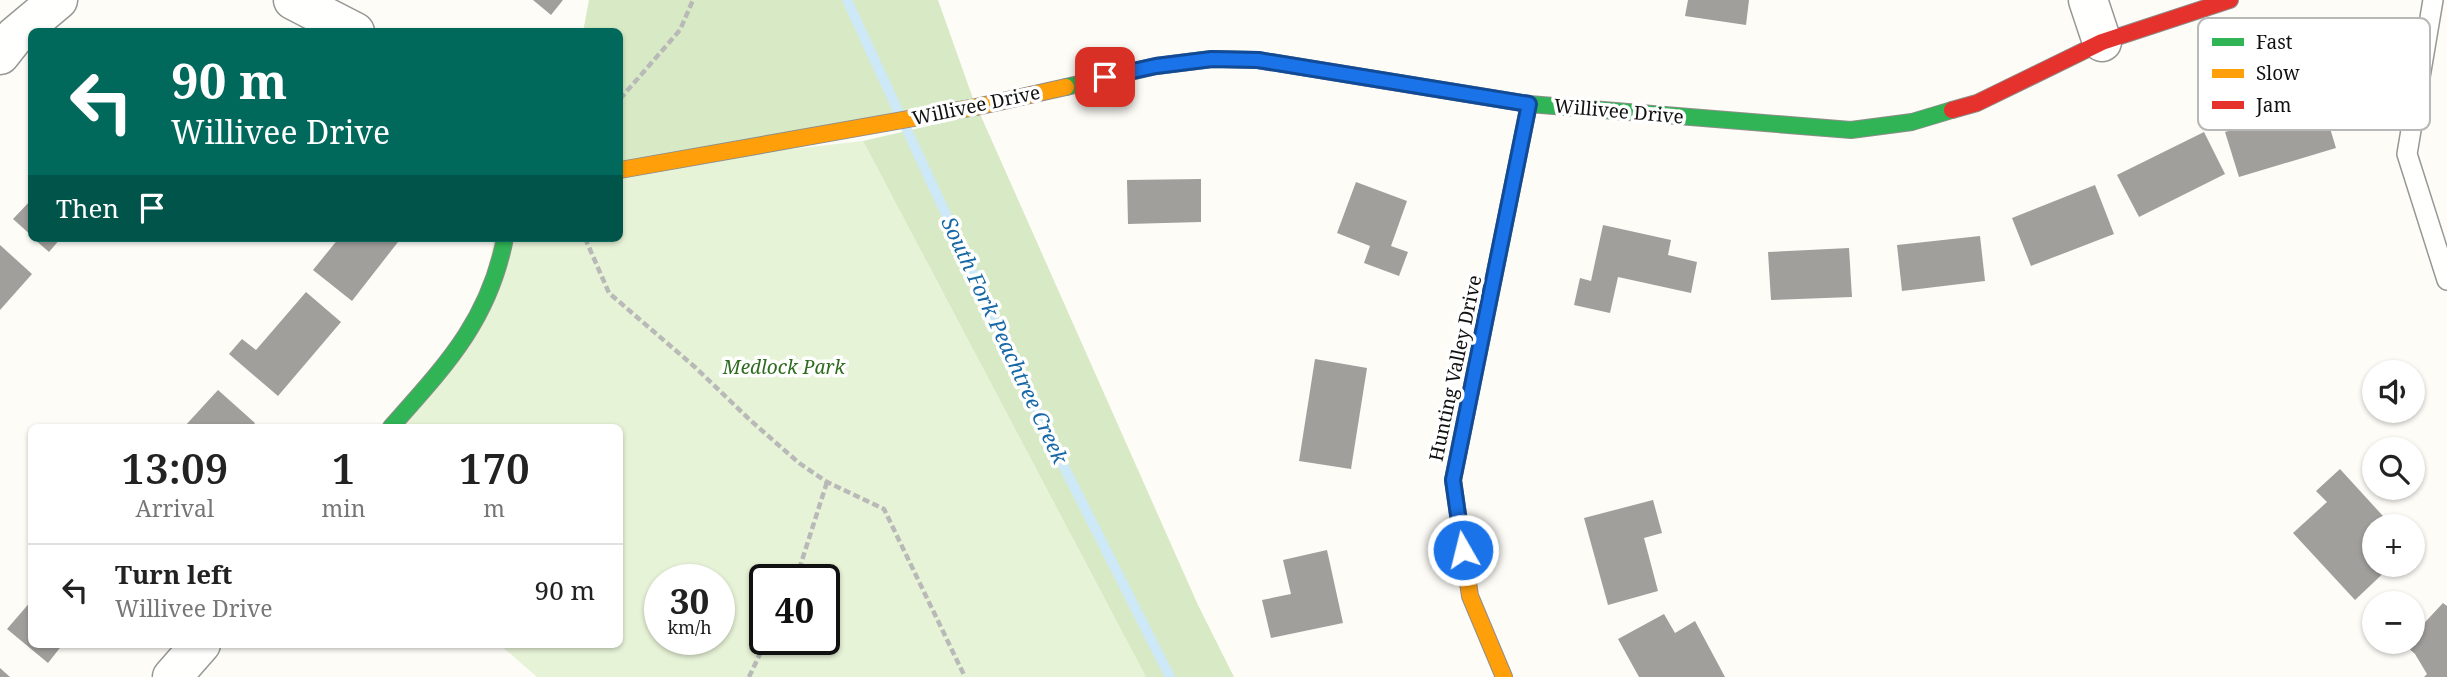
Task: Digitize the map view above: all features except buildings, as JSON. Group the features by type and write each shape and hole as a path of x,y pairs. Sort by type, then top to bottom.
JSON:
{"street":[{"path":"0,55 15,36 58,0"},
{"path":"293,0 347,28"},
{"path":"2088,0 2102,42"},
{"name":"Willivee Drive","path":"623,169 855,130 976,107 1156,66 1212,59 1258,60 1529,104 1851,130 1912,122 1977,103 2102,42 2230,0"},
{"name":"Hunting Valley Drive","path":"1504,677 1470,596 1453,480 1529,104"},
{"path":"394,424 461,346 481,317 496,278 504,242"},
{"path":"172,677 197,648"}],"lane":[{"path":"2430,18 2433,0"},
{"path":"2411,130 2407,154 2447,280"}],"path":[{"path":"623,96 680,30 693,0"},
{"path":"587,242 609,293 696,368 760,429 799,463 827,482 884,509 965,677"},
{"path":"801,564 827,482"},
{"path":"749,677 759,655"}],"green space":[{"path":"589,0 938,0 976,107 623,162 623,28 584,28"},
{"path":"980,114 1198,605 1234,677 1146,677 863,141"},
{"name":"Medlock Park","path":"863,141 1146,677 537,677 504,648 623,648 623,424 391,424 480,317 493,242 623,242 623,168"}],"waterway":[{"name":"South Fork Peachtree Creek","path":"847,0 899,113"},
{"name":"South Fork Peachtree Creek","path":"906,128 1051,441 1170,677"}],"traffic: fast":[{"path":"1066,87 1156,66 1212,59 1258,60 1529,104 1851,130 1912,122 1952,110"},
{"path":"1483,332 1529,104"},
{"path":"394,424 447,362 476,318 498,267 504,242"}],"traffic: slow":[{"path":"623,169 976,107 1066,87"},
{"path":"1483,332 1453,480 1470,596 1504,677"}],"traffic: jam":[{"path":"1952,110 1977,103 2102,42 2230,0"}],"route":[{"path":"1105,77 1156,66 1212,59 1258,60 1529,104 1453,480 1463,550"}]}
